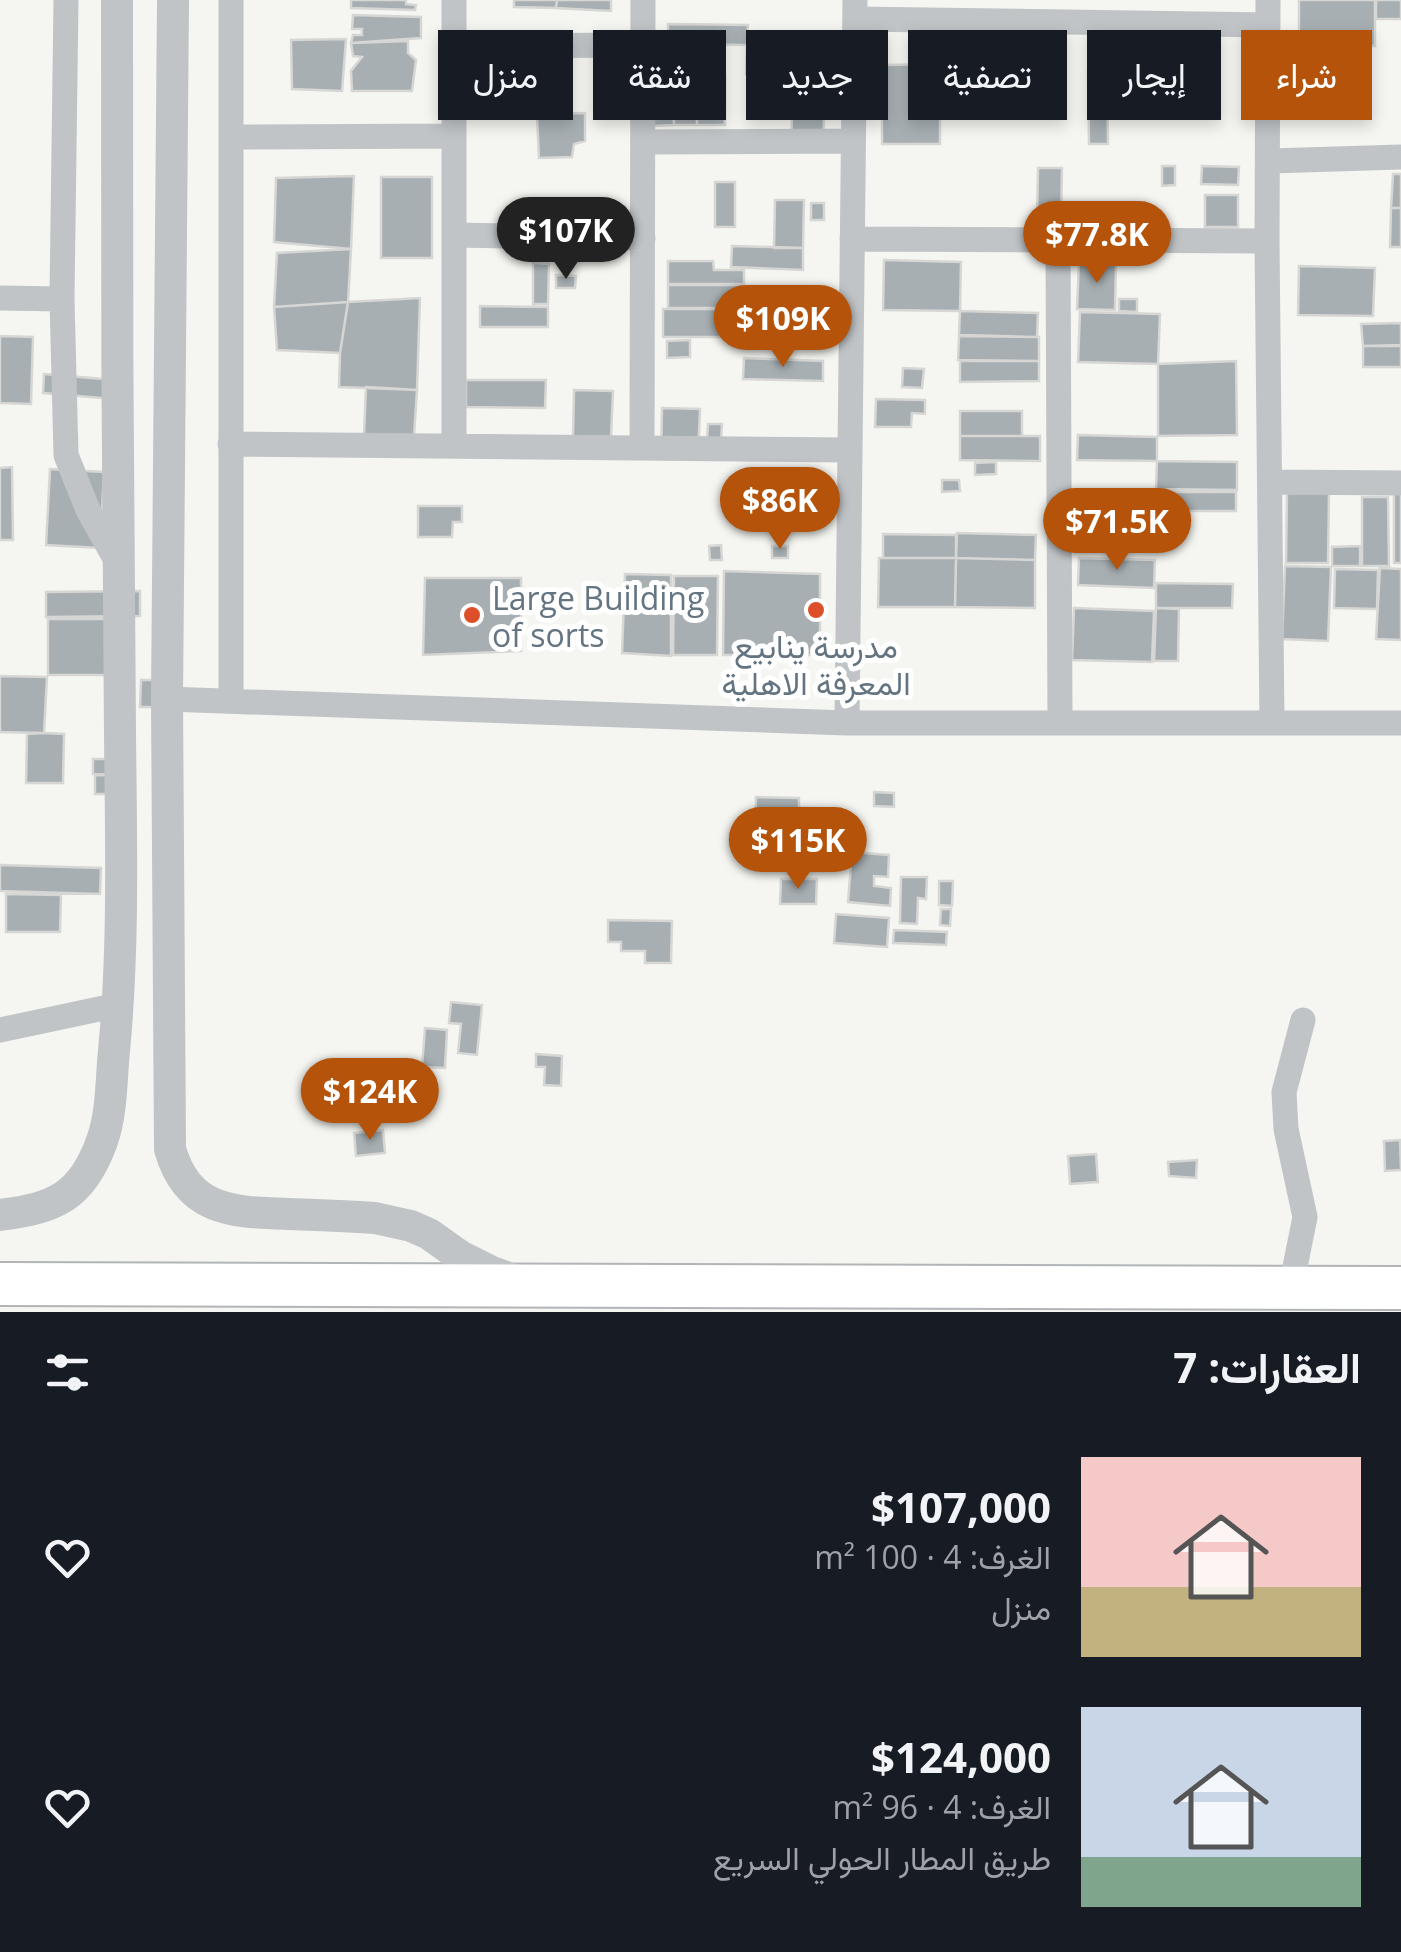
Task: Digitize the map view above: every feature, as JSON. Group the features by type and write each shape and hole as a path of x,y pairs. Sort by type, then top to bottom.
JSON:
{"highway":[{"path":"0,1284 1401,1288"}],"street":[{"path":"66,0 62,299 66,455 88,510 118,562"},
{"path":"0,1215 33,1211 69,1194 83,1179 107,1123 118,1005 121,828 117,0"},
{"path":"173,0 167,699 169,1134 174,1163 201,1197 228,1210 393,1221 429,1234 492,1272 521,1282 558,1287"},
{"path":"231,0 231,700"},
{"path":"454,0 454,30"},
{"path":"643,30 644,0"},
{"path":"847,723 855,10 1268,12 1272,723"},
{"path":"454,120 454,446"},
{"path":"642,447 643,120"},
{"path":"231,137 454,136"},
{"path":"643,142 853,142"},
{"path":"1268,161 1401,156"},
{"path":"117,200 135,212 150,212 172,195"},
{"path":"454,236 642,238"},
{"path":"852,239 1268,241"},
{"path":"1058,242 1060,723"},
{"path":"118,309 128,297 142,290 158,292 171,300"},
{"path":"0,298 62,299"},
{"path":"230,444 850,450"},
{"path":"1270,482 1401,484"},
{"path":"167,699 847,723 1401,723"},
{"path":"0,1030 118,1005"},
{"path":"1291,1288 1305,1217 1286,1129 1284,1092 1303,1020"}],"building":[{"path":"351,0 406,0 406,4 416,5 415,10 351,8"},
{"path":"514,0 557,0 556,8 514,7"},
{"path":"557,0 611,0 611,11 556,8"},
{"path":"1299,0 1375,0 1375,46 1372,30 1299,30"},
{"path":"1376,0 1401,0 1401,19 1376,19"},
{"path":"353,15 421,17 421,38 351,43 353,35 362,35 362,29 352,29"},
{"path":"668,24 748,25 746,45 726,45 726,30 668,30"},
{"path":"346,39 342,91 292,89 291,40"},
{"path":"408,41 408,53 416,60 412,91 352,91 351,71 362,57 353,56 351,43"},
{"path":"888,65 908,65 908,120 940,120 940,144 882,144 882,120 888,120"},
{"path":"573,113 585,113 585,141 574,144 572,157 539,158 537,120 573,120"},
{"path":"654,120 674,120 674,125 654,126"},
{"path":"674,120 697,120 697,125 674,125"},
{"path":"697,120 725,120 725,125 697,125"},
{"path":"792,120 824,120 823,141 791,140"},
{"path":"1089,120 1108,120 1108,144 1089,144"},
{"path":"1162,166 1175,166 1175,185 1162,186"},
{"path":"1202,166 1239,167 1238,185 1201,184"},
{"path":"1038,168 1062,168 1061,225 1037,225"},
{"path":"1393,174 1401,174 1401,208 1391,208"},
{"path":"354,176 351,249 274,242 276,178"},
{"path":"381,177 432,177 432,258 381,258"},
{"path":"715,182 735,182 735,227 715,227"},
{"path":"1205,195 1238,195 1238,227 1205,227"},
{"path":"775,200 804,200 803,248 774,248"},
{"path":"811,203 824,203 824,220 811,220"},
{"path":"1391,208 1401,208 1401,247 1390,247"},
{"path":"732,246 803,248 803,270 731,267"},
{"path":"351,249 348,302 274,307 277,253"},
{"path":"884,260 961,262 960,311 883,310"},
{"path":"668,261 713,261 714,270 744,270 744,284 668,284"},
{"path":"1079,261 1116,262 1115,310 1077,309"},
{"path":"533,263 549,264 548,304 533,304"},
{"path":"1299,266 1375,268 1373,316 1298,315"},
{"path":"556,275 576,276 575,288 556,288"},
{"path":"668,285 742,285 742,308 668,308"},
{"path":"420,298 417,390 339,387 348,302"},
{"path":"1119,299 1137,299 1137,312 1119,311"},
{"path":"348,302 340,353 277,350 274,307"},
{"path":"480,306 548,307 548,327 480,327"},
{"path":"663,309 739,309 739,337 663,337"},
{"path":"743,311 825,311 824,341 742,340"},
{"path":"960,311 1038,313 1037,337 959,335"},
{"path":"1080,312 1160,314 1158,364 1078,362"},
{"path":"1401,323 1401,345 1363,346 1361,324"},
{"path":"0,336 33,337 31,404 0,403"},
{"path":"959,336 1039,337 1039,361 958,360"},
{"path":"690,340 690,357 667,358 667,341"},
{"path":"1363,346 1401,346 1401,367 1363,367"},
{"path":"744,358 823,361 823,381 743,379"},
{"path":"960,361 1039,361 1039,381 960,382"},
{"path":"1236,361 1237,435 1158,436 1158,364"},
{"path":"903,368 924,369 922,388 902,387"},
{"path":"44,374 115,380 113,399 43,393"},
{"path":"466,380 546,380 545,408 466,407"},
{"path":"366,387 417,390 414,436 364,434"},
{"path":"574,390 613,391 611,437 573,436"},
{"path":"876,399 925,400 925,414 912,413 911,427 875,427"},
{"path":"662,408 700,409 698,458 661,457"},
{"path":"960,411 1022,411 1022,436 960,436"},
{"path":"708,424 722,424 721,441 707,441"},
{"path":"1078,435 1157,437 1157,461 1077,460"},
{"path":"960,436 1040,436 1040,461 960,460"},
{"path":"1157,461 1237,462 1237,490 1156,489"},
{"path":"996,462 996,474 975,475 975,463"},
{"path":"12,467 13,540 0,540 0,468"},
{"path":"50,469 104,472 100,548 46,545"},
{"path":"757,480 805,480 804,528 757,528"},
{"path":"942,480 959,480 960,491 942,492"},
{"path":"1394,490 1401,490 1401,563 1394,563"},
{"path":"1156,492 1236,492 1236,511 1156,511"},
{"path":"1287,493 1329,493 1328,563 1286,563"},
{"path":"1362,497 1388,497 1389,566 1362,566"},
{"path":"418,506 462,506 462,522 453,522 452,537 418,537"},
{"path":"957,533 1036,535 1035,560 956,558"},
{"path":"883,534 956,535 956,558 883,558"},
{"path":"721,545 722,560 710,560 709,546"},
{"path":"772,546 788,546 788,558 772,558"},
{"path":"1360,546 1360,566 1332,566 1332,547"},
{"path":"879,558 956,558 955,607 878,607"},
{"path":"956,558 1035,560 1035,608 955,607"},
{"path":"1079,558 1155,560 1154,588 1078,585"},
{"path":"1285,566 1331,567 1328,641 1282,639"},
{"path":"1380,568 1401,569 1401,640 1376,639"},
{"path":"1335,569 1378,570 1377,609 1334,608"},
{"path":"724,571 820,574 820,655 723,655"},
{"path":"625,574 671,575 671,656 622,653"},
{"path":"674,576 718,576 717,655 673,655"},
{"name":"Large Building of sorts","path":"425,578 521,578 521,651 423,655"},
{"path":"1156,583 1233,584 1232,608 1156,608"},
{"path":"140,591 140,616 46,617 46,592"},
{"path":"1074,608 1154,611 1152,662 1072,660"},
{"path":"1156,608 1179,609 1178,661 1154,661"},
{"path":"48,619 115,619 115,675 48,675"},
{"path":"0,676 47,677 44,733 0,732"},
{"path":"141,680 155,680 154,707 140,707"},
{"path":"27,734 64,734 63,783 26,783"},
{"path":"93,759 119,759 118,775 93,774"},
{"path":"95,775 133,776 133,794 95,794"},
{"path":"874,792 894,793 894,807 874,806"},
{"path":"756,797 799,798 799,808 808,808 807,828 755,827"},
{"path":"852,852 889,855 888,877 874,876 874,886 891,888 890,906 848,902"},
{"path":"0,865 101,868 100,894 0,891"},
{"path":"901,877 927,877 926,899 918,898 917,924 900,923"},
{"path":"781,879 817,879 816,904 780,904"},
{"path":"939,881 953,881 952,906 939,905"},
{"path":"6,894 61,895 60,932 6,932"},
{"path":"941,909 951,909 950,926 940,925"},
{"path":"836,914 889,918 887,947 834,943"},
{"path":"608,920 672,921 671,963 645,963 645,951 621,951 621,942 608,942"},
{"path":"894,930 947,932 946,945 893,943"},
{"path":"451,1002 482,1005 477,1055 458,1053 461,1024 449,1023"},
{"path":"425,1028 447,1030 445,1068 422,1067"},
{"path":"536,1054 562,1056 561,1086 544,1085 545,1067 536,1067"},
{"path":"383,1130 385,1153 356,1156 354,1133"},
{"path":"1400,1140 1401,1170 1385,1171 1384,1141"},
{"path":"1096,1154 1098,1182 1070,1184 1068,1156"},
{"path":"1197,1160 1196,1178 1169,1176 1168,1162"}],"place":[{"name":"مدرسة ينابيع المعرفة الاهلية","path":"816,610"},
{"name":"Large Building of sorts","path":"472,615"}]}
